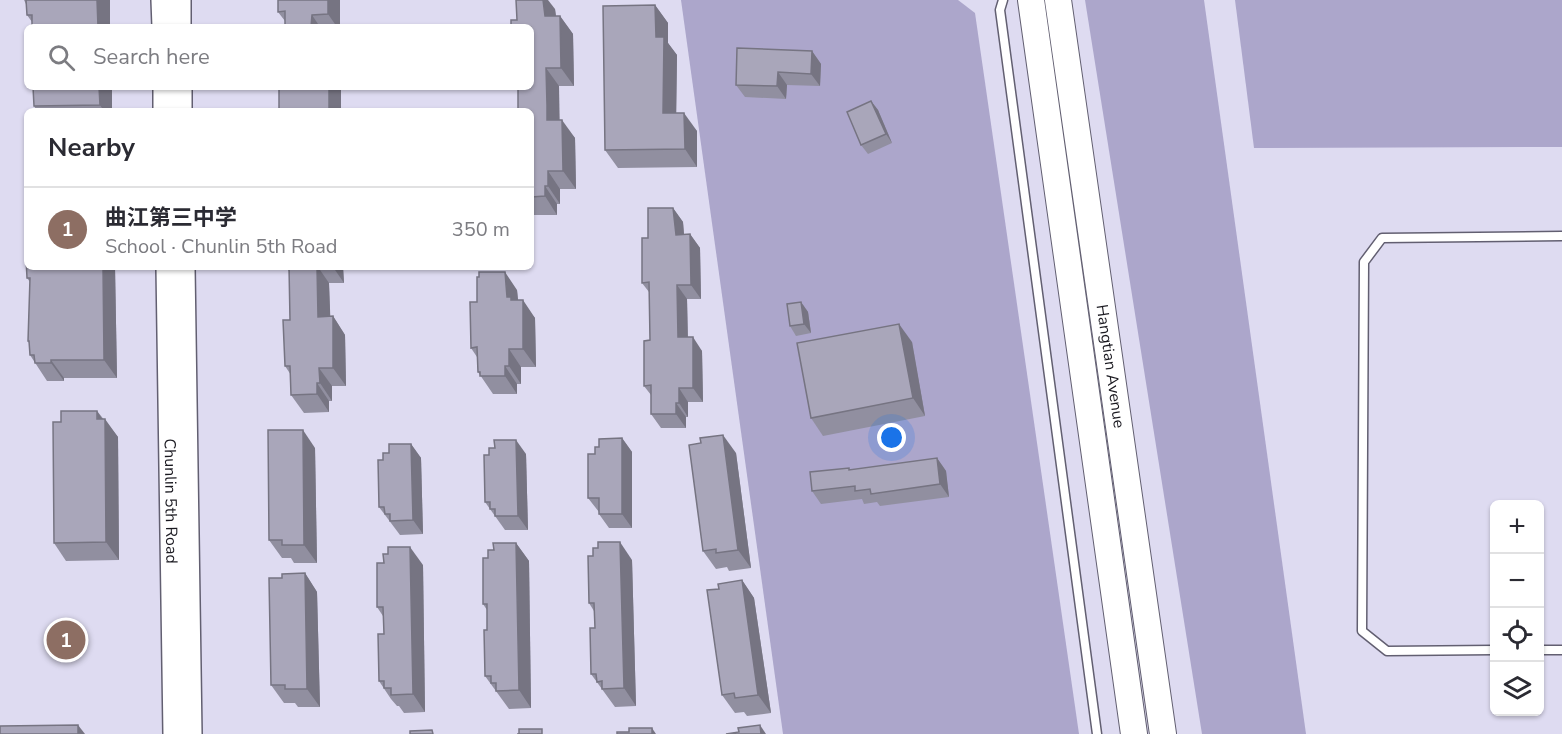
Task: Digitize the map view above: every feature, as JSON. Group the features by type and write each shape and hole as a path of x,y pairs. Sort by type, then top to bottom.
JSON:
{"main road":[{"name":"Hangtian Avenue","path":"1030,0 1134,734"},
{"name":"Hangtian Avenue","path":"1058,0 1163,734"}],"street":[{"path":"162,0 163,24"},
{"path":"180,0 180,24"},
{"path":"164,90 164,108"},
{"path":"181,90 181,108"},
{"name":"Chunlin 5th Road","path":"167,270 174,734"},
{"name":"Chunlin 5th Road","path":"184,270 191,734"}],"lane":[{"path":"1003,0 1000,10 1097,734"},
{"path":"1490,650 1387,651 1362,631 1364,262 1382,238 1562,236"},
{"path":"1544,650 1562,650"}],"shaded area":[{"path":"681,0 958,0 975,13 1079,734 783,734"},
{"path":"1085,0 1204,0 1306,734 1202,734"},
{"path":"1235,0 1562,0 1562,147 1254,148"}],"building":[{"path":"26,0 97,0 98,24 32,24 32,15 27,15"},
{"path":"278,0 328,0 328,14 312,15 311,24 285,24 285,11 278,12"},
{"path":"516,0 543,0 545,16 560,16 561,68 546,68 547,120 562,120 563,171 548,171 545,196 534,197 534,108 518,108 518,90 534,90 534,24 511,24 511,20 517,20"},
{"path":"655,5 656,37 664,37 663,113 684,113 685,149 605,150 603,6"},
{"path":"737,48 812,51 811,74 778,72 777,86 736,85"},
{"path":"33,90 99,90 100,105 34,106"},
{"path":"279,90 329,90 329,108 279,108"},
{"path":"871,101 886,134 861,145 847,112"},
{"path":"648,208 673,208 676,235 690,234 691,285 677,285 678,337 693,337 693,388 679,388 676,414 651,414 651,385 644,386 644,341 650,340 649,282 642,283 642,238 648,238"},
{"path":"27,270 103,270 104,360 51,360 51,363 35,363 34,355 30,355 28,341 30,278 27,278"},
{"path":"289,270 317,270 318,317 333,316 333,368 319,368 320,383 317,383 317,394 291,395 290,366 285,366 283,320 290,320"},
{"path":"479,272 505,272 507,297 511,297 511,300 523,300 523,349 509,349 509,366 505,366 505,376 480,376 477,347 471,348 470,302 477,302"},
{"path":"801,302 804,324 790,326 787,304"},
{"path":"899,324 913,398 811,418 797,343"},
{"path":"61,411 97,411 97,419 105,419 106,542 54,543 53,422 61,422"},
{"path":"268,430 303,430 304,545 282,545 282,540 269,540"},
{"path":"723,435 738,550 716,553 716,549 703,551 689,445 701,443 700,438"},
{"path":"622,438 622,514 599,514 599,498 588,498 588,454 595,454 595,447 599,447 599,439"},
{"path":"494,440 516,440 518,516 495,516 495,509 490,509 490,502 485,502 484,455 489,455 489,448 495,448"},
{"path":"389,444 411,444 413,520 390,521 390,514 385,514 384,507 379,507 378,460 383,460 383,453 389,453"},
{"path":"937,458 940,484 871,494 870,489 855,491 855,486 812,491 810,472 849,468 849,470"},
{"path":"598,542 620,542 624,688 602,689 602,681 597,682 596,674 591,674 590,628 595,628 594,603 589,603 588,556 593,556 593,548 598,548"},
{"path":"493,543 516,543 519,690 496,691 496,683 491,683 491,676 485,676 484,630 487,630 487,604 483,604 483,558 488,558 488,550 494,550"},
{"path":"388,547 410,547 413,694 391,695 391,688 384,688 384,681 379,681 378,634 384,634 383,607 377,607 377,563 384,563 383,554 388,554"},
{"path":"305,573 307,689 285,689 285,685 271,685 269,578 282,578 282,574"},
{"path":"742,580 758,695 735,698 734,693 722,695 707,590 719,589 718,584"},
{"path":"78,725 78,734 0,734 0,726"},
{"path":"760,725 761,734 726,734 739,732 738,728"},
{"path":"629,728 652,728 652,734 617,734 617,732 629,732"},
{"path":"519,729 542,729 542,734 519,734"},
{"path":"432,730 433,734 410,734 410,731"}],"place":[{"name":"曲江第三中学","path":"66,640"}]}
